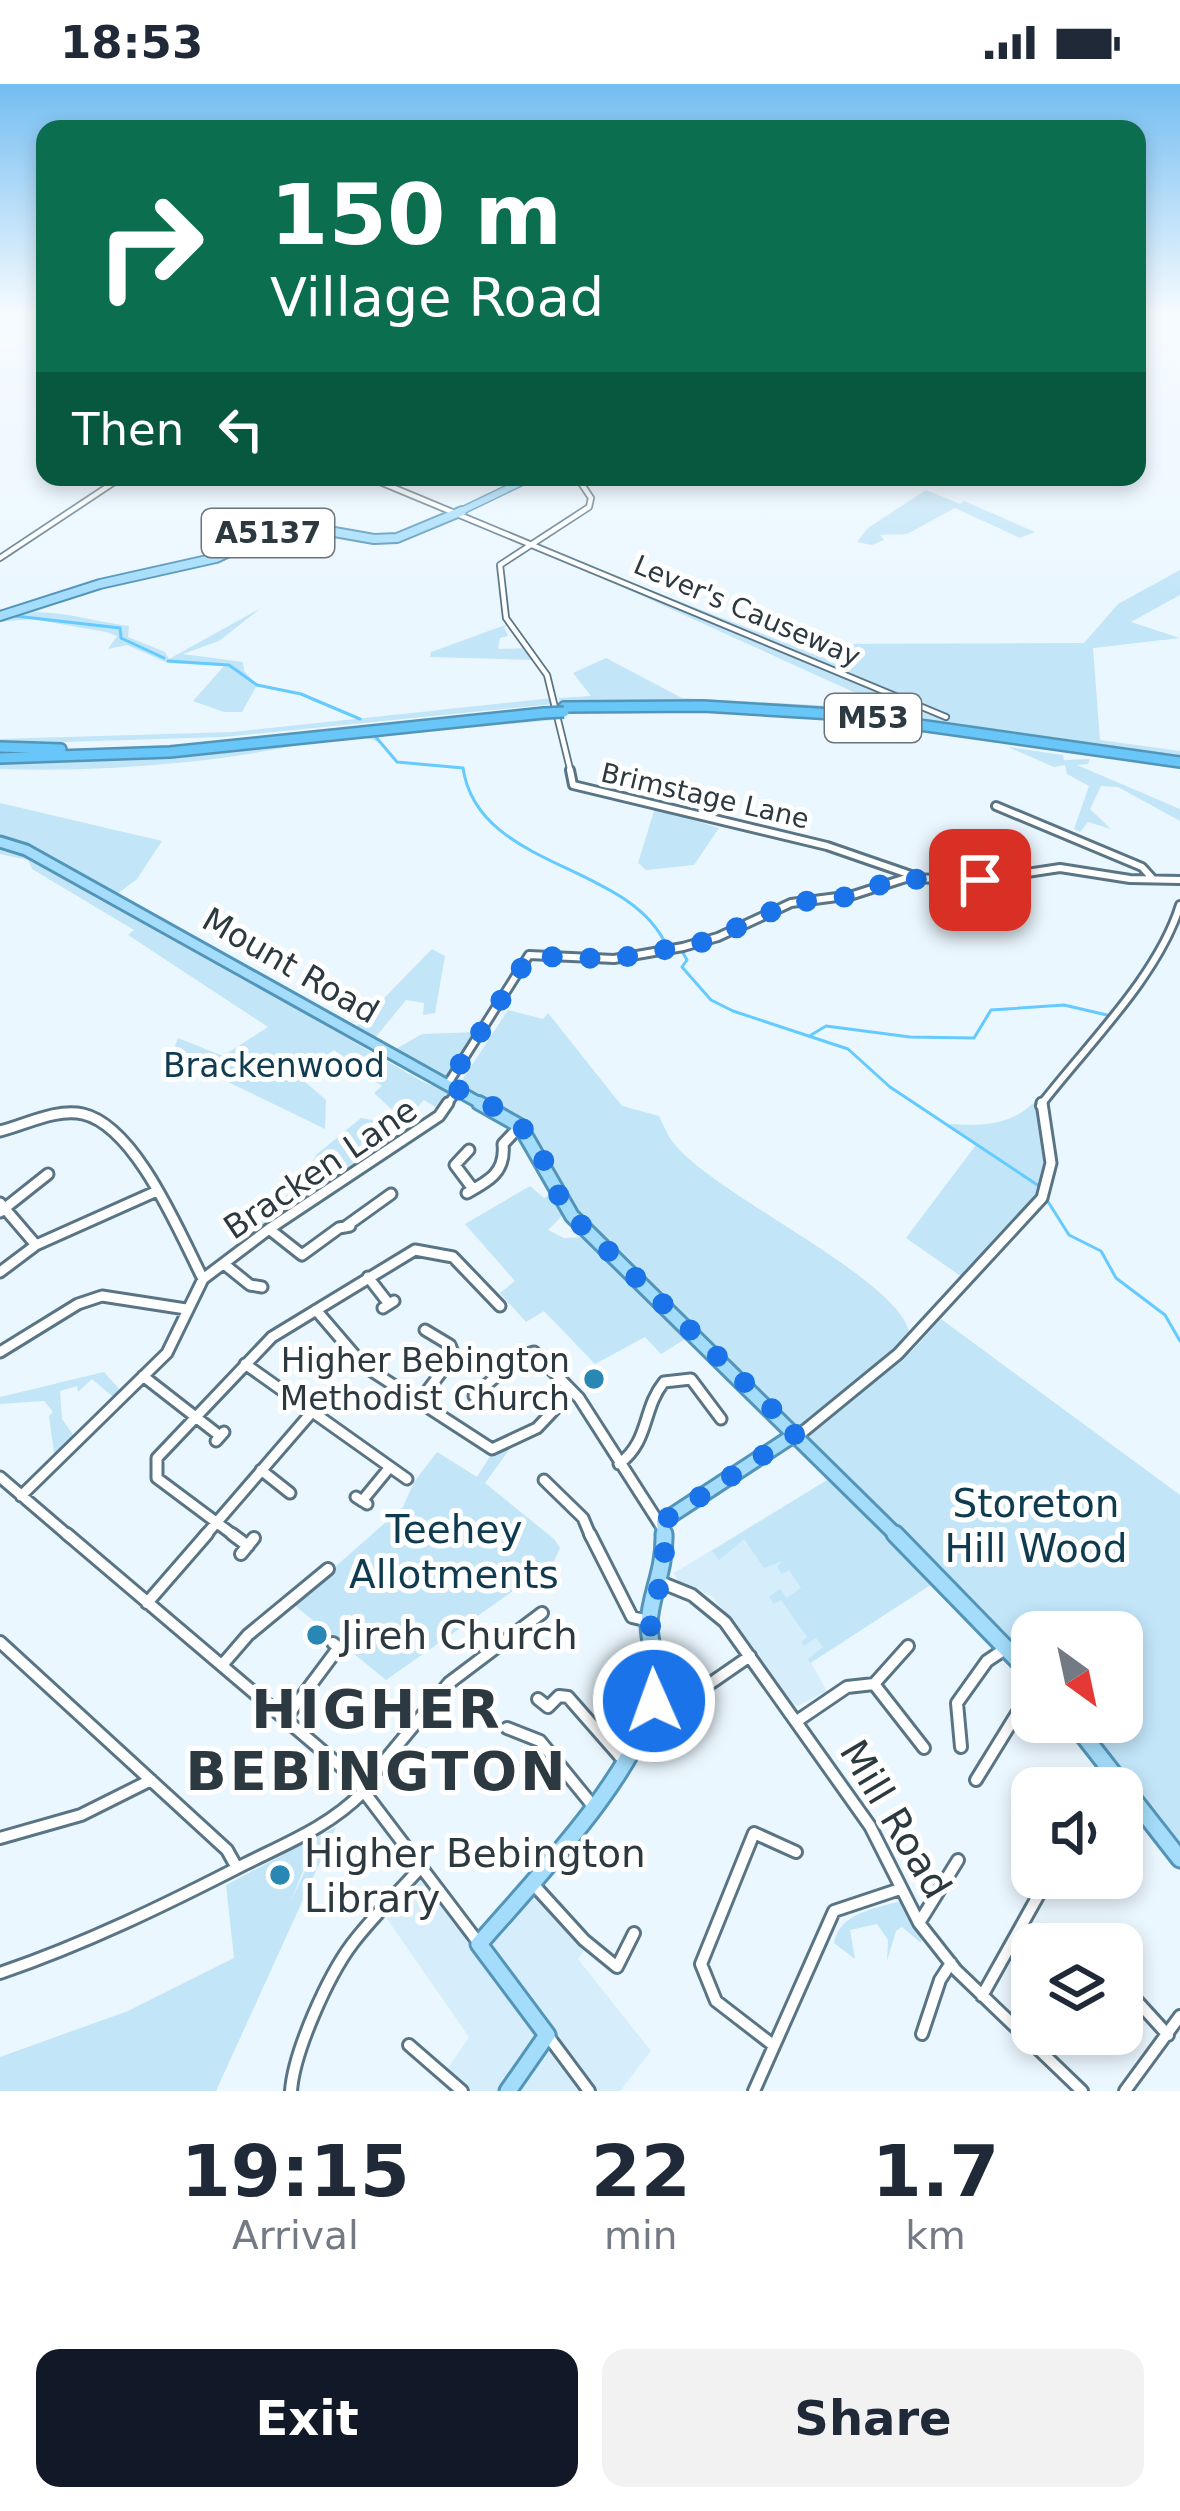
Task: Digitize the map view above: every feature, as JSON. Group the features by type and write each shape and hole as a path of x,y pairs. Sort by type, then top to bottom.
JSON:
{"highway":[{"name":"M53","path":"2,754 170,752 544,711"},
{"name":"M53","path":"2,754 544,711 686,711 809,718 1180,765"}],"main road":[{"name":"A5137","path":"0,616 100,584 216,558 289,524 389,539 514,486"},
{"name":"Mount Road","path":"0,842 26,850 520,1126 536,1144 576,1230 796,1435 1011,1653"},
{"path":"508,2091 547,2035 479,1943 593,1806 645,1730 657,1683 650,1621 665,1565 661,1526 667,1516 796,1435"},
{"path":"1089,1743 1180,1859"}],"street":[{"path":"0,558 108,486"},
{"name":"Lever's Causeway","path":"390,486 946,717"},
{"name":"Brimstage Lane","path":"583,486 591,498 589,507 500,565 505,614 535,646 552,682 573,785 827,846 896,875"},
{"path":"996,806 1151,874 1175,880"},
{"path":"896,875 980,880 1060,868 1151,874"},
{"name":"Bracken Lane","path":"203,1279 269,1229 439,1116 529,956 614,959 683,947 718,937 790,903 853,896 896,875"},
{"path":"796,1435 898,1354 1042,1198 1051,1163 1040,1106 1127,997 1174,925 1180,905"},
{"path":"0,1131 57,1114 94,1117 111,1131 157,1191 203,1279 167,1353 21,1496"},
{"path":"469,1153 451,1165 470,1191 500,1172 506,1160 503,1144 520,1126"},
{"path":"36,1245 2,1207 48,1174"},
{"path":"0,1272 36,1245 157,1191"},
{"path":"269,1229 302,1255 391,1193"},
{"path":"248,1546 157,1478 154,1468 157,1458 272,1336 410,1252 426,1249 453,1257 499,1301"},
{"path":"224,1263 250,1285 262,1287"},
{"path":"368,1277 389,1304"},
{"path":"0,1352 78,1304 102,1296 186,1309"},
{"path":"316,1310 354,1358 482,1444 498,1448 556,1415 571,1392"},
{"path":"419,1402 454,1355 442,1334 425,1330"},
{"path":"474,1389 528,1352 538,1355 571,1392 661,1526"},
{"path":"245,1364 407,1479"},
{"path":"143,1376 220,1436"},
{"path":"619,1464 641,1447 650,1424 651,1400 664,1382 691,1379 721,1418"},
{"path":"148,1603 312,1412"},
{"path":"362,1500 390,1467"},
{"path":"261,1470 291,1492"},
{"path":"544,1480 584,1517 606,1572 632,1617 650,1621"},
{"path":"3,1485 224,1664 363,1790 479,1943"},
{"path":"224,1664 248,1635 328,1569"},
{"name":"Mill Road","path":"659,1582 710,1608 750,1655 870,1826 919,1923 982,1996 1082,2091"},
{"path":"0,1973 99,1936 334,1818 363,1790 449,1682 542,1613"},
{"path":"0,1642 227,1850 237,1868"},
{"path":"797,1721 847,1687 874,1684 908,1646"},
{"path":"286,1718 339,1647"},
{"path":"961,1747 957,1703 987,1661 1006,1648"},
{"path":"694,1694 704,1692 750,1655"},
{"path":"874,1684 924,1748"},
{"path":"538,1699 548,1707 559,1696 568,1697 625,1762"},
{"path":"962,1698 972,1708"},
{"path":"645,1730 680,1700"},
{"path":"976,1780 1011,1723"},
{"path":"507,1728 540,1741 593,1806"},
{"path":"0,1824 6,1837 81,1815 151,1780"},
{"path":"773,2045 708,1996 701,1964 754,1833 796,1852"},
{"path":"919,1923 958,1860"},
{"path":"292,2091 293,2068 340,1964 352,1944 422,1866"},
{"path":"532,1883 584,1940 617,1967 634,1933"},
{"path":"754,2091 834,1911 901,1889"},
{"path":"982,1996 1036,1899"},
{"path":"922,2034 940,1980 951,1964"},
{"path":"1125,2091 1175,2029 1143,2003"},
{"path":"547,2035 589,2091"},
{"path":"409,2045 462,2091"}],"shaded area":[{"path":"832,1477 932,1584 811,1663 827,1691 798,1706 713,1597 678,1581 674,1573"},
{"path":"422,1877 475,1948 531,1884 588,1945 578,1959 651,2051 620,2091 469,2091 447,2070 469,2037 385,1916"}],"green space":[{"path":"926,490 1035,532 1020,538 955,508 907,534 880,535 884,540 872,545 857,542 868,528"},
{"path":"1180,570 1180,595 1131,622 1180,638 1093,648 1100,740 1180,751 1180,758 794,709 560,704 559,698 591,696 573,673 606,658 682,698 891,709 620,586 625,580 829,660 833,644 1084,643 1118,604"},
{"path":"261,608 219,641 183,654 243,662 244,671 257,685 242,712 224,712 193,701 224,666 168,663 127,645 108,649 117,636 106,632 32,619 0,622 45,613 129,626 128,637 165,652 169,659"},
{"path":"508,624 526,640 520,640 508,625 504,627 508,636 500,638 498,649 526,648 527,642 537,660 430,657 431,652"},
{"path":"553,698 553,704 223,737 0,744 0,739 233,732"},
{"path":"554,720 379,736 379,743 353,737"},
{"path":"321,740 181,763 0,769 0,762 184,754"},
{"path":"1008,747 1063,755 1064,760 1090,759 1088,764 1077,765 1180,809 1180,821 1118,787 1101,786 1090,809 1111,829 1088,822 1080,832 1074,829 1089,786 1067,774 1065,765 1054,767"},
{"path":"0,803 162,841 137,879 116,895 0,840"},
{"path":"655,808 719,828 694,865 646,870 638,863"},
{"name":"Brackenwood","path":"0,846 46,864 423,1082 449,1092 439,1109 424,1100 411,1114 414,1118 403,1120 374,1093 382,1086 334,1050 304,1081 326,1100 325,1129 193,1065 175,1046 178,1038 223,1056 268,1027 128,935 134,930 32,869 28,860 0,854"},
{"path":"432,949 445,956 435,1013 423,1015 424,1003 406,1000 371,1043 352,1031"},
{"path":"508,1010 543,1019 548,1013 622,1106 659,1116 672,1141 693,1162 876,1289 900,1314 910,1336 797,1428 572,1207 543,1148 525,1126 459,1085"},
{"path":"478,1032 446,1082 394,1050 422,1034"},
{"path":"1043,1093 1038,1114 1046,1165 1042,1187 1023,1214 962,1277 906,1238 976,1145 949,1124 1001,1121 1023,1112"},
{"path":"361,1118 378,1121 397,1141 238,1246 247,1228 305,1180 316,1155"},
{"path":"520,1134 564,1214 548,1230 564,1238 586,1237 687,1338 661,1354 645,1337 595,1364 544,1311 526,1322 500,1293 515,1281 465,1224 530,1186 544,1198 549,1195 516,1135"},
{"name":"Storeton Hill Wood","path":"941,1319 1180,1495 1180,1853 1143,1806 1143,1767 1112,1767 1094,1743 1143,1743 1143,1611 1011,1611 1011,1649 804,1435 913,1350"},
{"path":"104,1372 121,1391 97,1414 112,1396 92,1379 78,1392 77,1386 60,1391 62,1419 74,1436 54,1453 49,1416 53,1412 44,1401 0,1404 0,1397"},
{"name":"Teehey Allotments","path":"509,1450 485,1483 554,1539 560,1548 553,1563 386,1680 293,1604 403,1507 414,1482 437,1452 477,1477 492,1453"},
{"path":"832,1477 932,1584 810,1663 808,1659 823,1647 816,1638 804,1646 801,1642 807,1637 781,1600 774,1604 769,1597 780,1589 787,1598 801,1588 789,1570 782,1574 777,1567 782,1561 764,1568 744,1539 719,1560 712,1551"},
{"path":"336,1827 216,2091 0,2091 0,2057 128,2011 234,1958 226,1885 307,1842 310,1854 290,1903 313,1854 314,1839"},
{"path":"904,1900 923,1932 921,1943 902,1927 896,1931 887,1961 888,1940 877,1924 850,1930 855,1959 834,1943 852,1918"}],"waterway":[{"path":"15,616 120,628 121,638 164,658"},
{"path":"168,661 229,665 257,685 301,694 360,719"},
{"path":"375,736 397,762 463,768 475,801 496,827 622,898 649,919 667,947"},
{"path":"682,951 687,960 682,967 711,1000 848,1049 890,1087 1039,1186"},
{"path":"811,1035 826,1026 910,1037 974,1038 991,1010 1064,1005 1107,1015"},
{"path":"1047,1200 1069,1235 1101,1251 1116,1278 1165,1315 1180,1341"}],"place":[{"name":"Higher Bebington Methodist Church","path":"594,1379"},
{"name":"Jireh Church","path":"317,1635"},
{"name":"Higher Bebington Library","path":"280,1875"}],"district":[{"name":"HIGHER BEBINGTON","path":"377,1740"}],"route":[{"path":"654,1701 657,1683 650,1621 664,1573 663,1521 797,1433 572,1216 555,1192 530,1136 486,1104 447,1085 529,956 614,959 708,941 790,903 853,896 894,879 980,880"}]}
